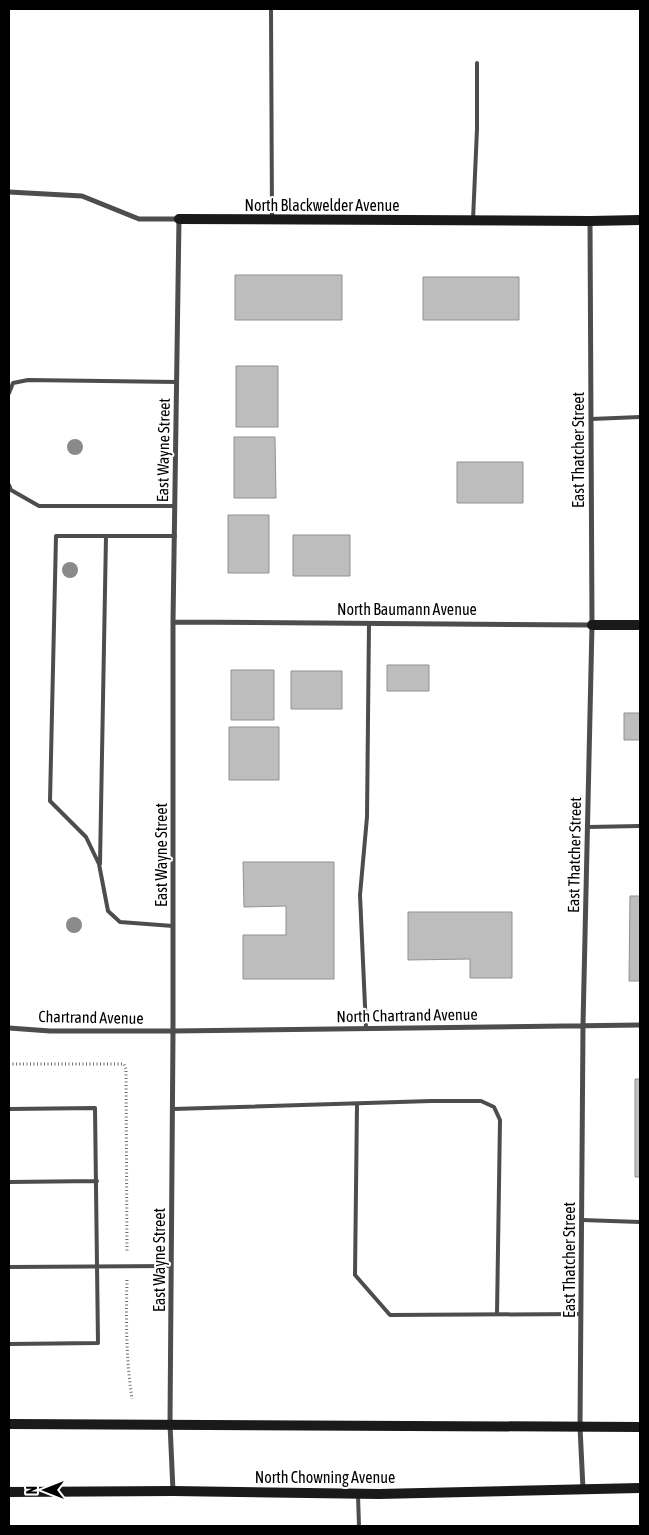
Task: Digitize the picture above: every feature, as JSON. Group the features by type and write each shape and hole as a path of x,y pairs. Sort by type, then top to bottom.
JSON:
{"street":[{"name":"North Blackwelder Avenue","path":"9,192 82,196 139,219 640,220"},
{"name":"East Wayne Street","path":"173,1491 170,1424 174,1031 174,622 179,219"},
{"name":"East Thatcher Street","path":"583,1489 580,1428 583,1025 592,625 590,221"},
{"name":"North Baumann Avenue","path":"174,622 640,625"},
{"name":"North Chartrand Avenue","path":"174,1031 640,1025"},
{"name":"Chartrand Avenue","path":"9,1028 50,1031 174,1031"},
{"path":"9,1424 640,1427"},
{"name":"North Chowning Avenue","path":"9,1492 358,1493 640,1488"}],"lane":[{"path":"271,9 272,219"},
{"path":"473,220 478,128 477,62"},
{"path":"9,392 13,383 28,380 177,382"},
{"path":"591,419 640,417"},
{"path":"9,485 11,490 39,506 175,506"},
{"path":"100,869 86,837 50,801 56,536 175,536"},
{"path":"106,536 100,869 108,911 120,922 174,926"},
{"path":"366,1028 360,895 366,817 369,623"},
{"path":"588,827 640,826"},
{"path":"173,1109 481,1101 494,1107 500,1120 497,1314"},
{"path":"357,1104 355,1275 390,1314 581,1314"},
{"path":"9,1109 95,1108 98,1266 98,1343 9,1344"},
{"path":"9,1182 97,1181"},
{"path":"582,1220 640,1222"},
{"path":"9,1267 172,1266"},
{"path":"358,1493 359,1526"}],"path":[{"path":"9,1064 124,1064 126,1069 126,1345 132,1399"}],"building":[{"path":"235,275 342,275 342,320 235,320"},
{"path":"423,277 519,277 519,320 423,320"},
{"path":"236,366 278,366 278,427 236,427"},
{"path":"234,437 275,437 276,498 234,498"},
{"path":"457,462 523,462 523,503 457,503"},
{"path":"228,515 269,515 269,573 228,573"},
{"path":"293,535 350,535 350,576 293,576"},
{"path":"387,665 429,665 429,691 387,691"},
{"path":"231,670 274,670 274,720 231,720"},
{"path":"291,671 342,671 342,709 291,709"},
{"path":"624,713 640,713 640,740 624,740"},
{"path":"229,727 279,727 279,780 229,780"},
{"path":"243,862 334,862 334,979 243,979 243,935 286,935 286,906 244,907"},
{"path":"630,896 640,896 640,981 629,981"},
{"path":"408,912 512,912 512,978 470,978 470,959 408,960"},
{"path":"635,1079 640,1079 640,1177 635,1177"}]}
